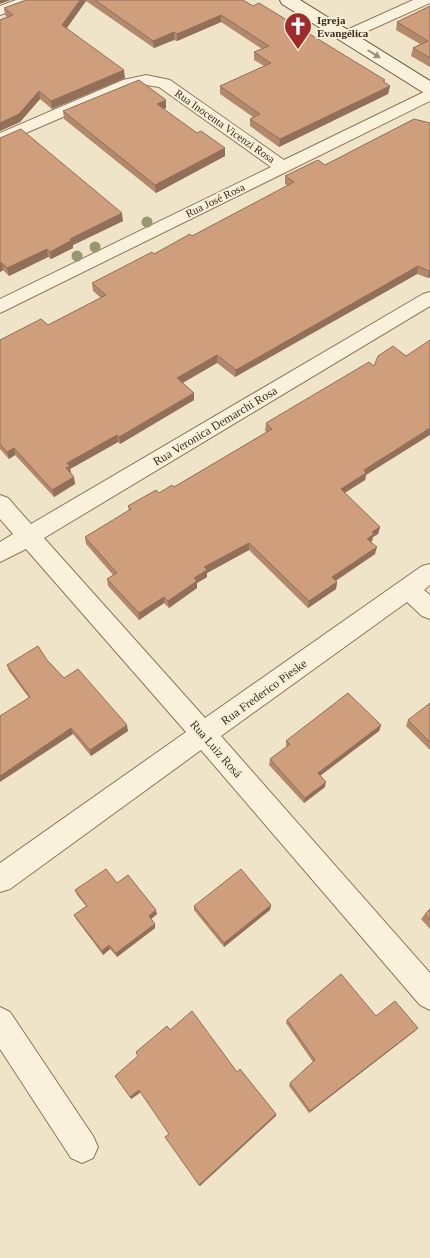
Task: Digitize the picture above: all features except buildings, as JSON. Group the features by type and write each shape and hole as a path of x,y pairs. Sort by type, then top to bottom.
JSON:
{"main road":[{"path":"288,0 430,89"}],"street":[{"path":"0,11 30,0"},
{"path":"341,34 406,0"},
{"path":"341,34 425,0"},
{"name":"Rua Inocenta Vicenzi Rosa","path":"0,139 129,83 146,80 164,83 282,167"},
{"name":"Rua José Rosa","path":"0,307 430,95"},
{"name":"Rua Veronica Demarchi Rosa","path":"0,553 430,298"},
{"name":"Rua Luiz Rosá","path":"0,504 204,735 430,996"},
{"name":"Rua Frederico Pieske","path":"0,879 430,573"},
{"path":"408,588 430,610"},
{"path":"0,1022 82,1147"}],"place":[{"name":"Igreja Evangélica","path":"298,50"}]}
